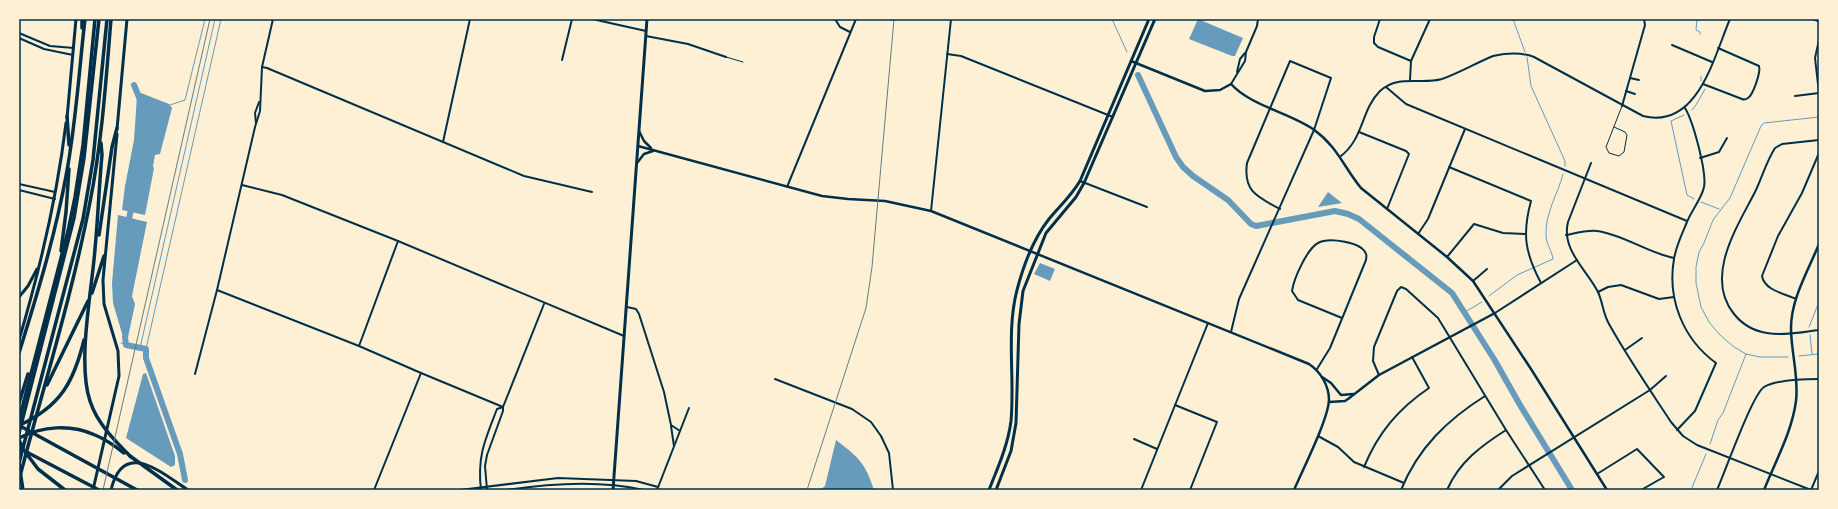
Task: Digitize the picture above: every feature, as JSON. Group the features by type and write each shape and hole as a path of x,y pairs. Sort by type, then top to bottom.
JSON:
{"highway":[{"path":"19,353 48,254 62,199 71,144 84,19"},
{"path":"19,420 32,365 68,231 78,178 95,19"},
{"path":"19,433 70,240 87,136 99,19"},
{"path":"23,490 19,464 83,219 93,160 107,19"},
{"path":"19,480 83,237 101,136 111,19"},
{"path":"59,262 69,186 69,130 67,116"},
{"path":"117,128 112,147 94,260 86,333 85,372 89,400 100,422 131,457"},
{"path":"96,248 102,155 101,136"},
{"path":"43,391 84,310 95,285 104,256"},
{"path":"19,426 42,413 60,397 75,372 86,333"},
{"path":"19,403 32,365"},
{"path":"19,426 137,490"},
{"path":"65,490 38,469 24,450 19,439 45,429 63,428 96,435 131,457 177,490"},
{"path":"19,448 99,490"}],"main road":[{"path":"19,340 41,262 55,199 67,116 76,19"},
{"path":"93,490 119,376 118,351 104,304 103,280 104,256 127,19"},
{"path":"613,488 647,19"},
{"path":"989,490 1002,458 1009,433 1011,407 1012,324 1017,288 1032,251 1046,223 1072,193 1080,181 1149,19"},
{"path":"996,490 1007,464 1015,434 1019,324 1023,291 1037,254 1050,226 1077,196 1084,183 1155,19"},
{"path":"1091,154 1096,156"},
{"path":"1072,193 1077,196"},
{"path":"19,297 34,278 41,262"},
{"path":"1012,324 1019,324"},
{"path":"1009,433 1015,434"},
{"path":"111,490 113,480 120,469 137,463 152,466 188,490"}],"street":[{"path":"195,374 217,290 256,124 256,110 260,98 262,67 273,19"},
{"path":"443,142 470,19"},
{"path":"562,60 572,19"},
{"path":"582,19 588,19"},
{"path":"592,19 646,31"},
{"path":"835,19 840,27 850,32"},
{"path":"787,187 856,19"},
{"path":"931,211 951,19"},
{"path":"1131,60 1205,91 1220,90 1231,84 1242,66 1257,26 1258,19"},
{"path":"1380,19 1374,37 1374,43 1378,47 1411,61"},
{"path":"1410,80 1411,61 1430,19"},
{"path":"1622,106 1645,24 1644,19"},
{"path":"1341,156 1353,146 1372,102 1385,87 1398,82 1410,80 1428,81 1443,78 1493,56 1517,54 1527,55 1636,113 1650,118 1664,117 1685,108 1696,97 1703,84 1730,19"},
{"path":"1813,19 1819,21"},
{"path":"73,55 44,49 19,38 20,33 50,46 74,48"},
{"path":"646,36 688,44 726,57"},
{"path":"1795,96 1819,93 1815,58 1819,40"},
{"path":"1672,45 1712,62"},
{"path":"1703,84 1744,100 1750,96 1760,72 1760,67 1757,64 1718,48"},
{"path":"1237,73 1240,59 1246,52"},
{"path":"947,54 961,56 1113,117"},
{"path":"1231,332 1239,299 1269,230 1280,209 1314,130 1331,78 1290,61 1247,162 1246,178 1248,186 1260,199 1280,209"},
{"path":"262,67 524,176 592,192"},
{"path":"1630,78 1639,80"},
{"path":"1231,84 1245,96 1293,117 1324,138 1341,156 1352,177 1361,188 1447,257 1473,281 1531,369 1607,490"},
{"path":"1385,87 1394,96 1406,104 1687,221"},
{"path":"1626,91 1635,94"},
{"path":"1677,430 1695,411 1716,363 1702,352 1692,340 1680,318 1672,283 1674,258 1678,243 1687,221 1703,193 1705,186 1692,123 1685,108"},
{"path":"1418,234 1428,219 1465,129"},
{"path":"639,131 646,144 655,150"},
{"path":"1359,132 1406,151 1408,154 1387,209"},
{"path":"1700,158 1719,152 1726,138"},
{"path":"1819,140 1782,144 1775,148 1741,219 1724,259 1721,280 1728,306 1737,317 1748,326 1761,332 1777,334 1819,330"},
{"path":"638,146 829,197 885,201 931,211 1300,360 1317,369 1322,376 1327,387 1329,402 1318,436 1294,490"},
{"path":"637,164 644,154 655,150"},
{"path":"1796,299 1767,286 1763,281 1762,276 1778,236 1802,193 1819,153"},
{"path":"1591,162 1568,222 1566,235 1569,245 1598,292 1606,319 1677,430 1690,441 1770,475 1811,490 1819,471"},
{"path":"1450,167 1531,201 1526,220 1525,234 1527,248 1533,267 1541,283"},
{"path":"1080,181 1147,208"},
{"path":"19,184 56,193"},
{"path":"242,185 282,195 398,241 544,304 624,336"},
{"path":"19,190 55,199"},
{"path":"1447,257 1474,224 1504,233 1525,234"},
{"path":"1566,235 1591,231 1603,232 1660,255 1674,258"},
{"path":"1317,369 1330,348 1366,260 1366,254 1362,249 1342,241 1329,239 1318,243 1308,252 1293,287 1293,294 1298,300 1342,318"},
{"path":"359,346 398,241"},
{"path":"1764,490 1792,420 1797,396 1791,333 1792,313 1796,299 1819,244"},
{"path":"1329,402 1345,401 1379,375 1494,313 1577,260"},
{"path":"1473,281 1487,269"},
{"path":"1598,292 1608,287 1618,285 1628,286 1659,299 1674,297"},
{"path":"1379,375 1373,361 1374,347 1397,291 1401,287 1406,289 1434,312 1506,430 1545,490"},
{"path":"217,290 359,346 421,374 503,407"},
{"path":"487,490 485,466 487,454 503,411 503,407 544,304"},
{"path":"627,307 636,309 639,314 664,392 674,446"},
{"path":"1141,490 1208,323"},
{"path":"1625,350 1642,338"},
{"path":"1364,467 1374,445 1387,425 1402,408 1429,388 1412,357"},
{"path":"374,490 421,374"},
{"path":"1322,376 1331,383 1340,395 1354,394"},
{"path":"1498,490 1508,480 1650,390 1666,376"},
{"path":"775,379 852,409 871,422 881,436 889,453 893,490"},
{"path":"1717,490 1753,402 1764,388 1780,382 1819,379"},
{"path":"1400,490 1418,456 1435,435 1455,416 1485,396"},
{"path":"1175,405 1217,422 1190,490"},
{"path":"481,489 480,460 483,446 497,409 503,407"},
{"path":"657,490 689,408"},
{"path":"671,425 680,431"},
{"path":"1447,490 1469,456 1485,443 1506,430"},
{"path":"1318,436 1338,447 1354,462 1404,483"},
{"path":"1134,439 1157,449"},
{"path":"1597,474 1637,449 1664,476 1641,490"},
{"path":"460,490 481,489 487,486 558,478 640,481 658,487"},
{"path":"507,490 570,484 644,490"}],"lane":[{"path":"726,57 743,62"},
{"path":"1614,127 1625,132 1627,135 1624,152 1619,156 1609,153 1606,149 1614,127 1622,106"}],"water":[{"path":"1198,19 1243,38 1235,56 1189,39"},
{"path":"141,93 169,104 172,108 160,154 155,155 145,215 122,210 134,140 137,96"},
{"path":"1328,192 1342,203 1318,207"},
{"path":"118,215 147,222 132,296 135,304 126,347 113,303 112,283"},
{"path":"1040,263 1055,269 1050,281 1034,274"},
{"path":"146,373 175,456 175,465 171,467 126,438 143,374"},
{"path":"836,440 850,451 864,466 874,490 820,490 825,486"}],"waterway":[{"path":"170,105 185,100 205,19"},
{"path":"140,348 215,19"},
{"path":"146,349 221,19"},
{"path":"1112,19 1127,52"},
{"path":"1513,19 1525,52"},
{"path":"1697,19 1696,30 1700,32 1700,34"},
{"path":"1527,57 1531,86 1565,161 1565,166"},
{"path":"1138,75 1176,157 1183,167 1193,176 1228,200 1251,224 1256,226 1335,211 1348,214 1359,219 1452,293 1494,359 1572,490"},
{"path":"1701,76 1701,81"},
{"path":"134,85 141,102"},
{"path":"1692,110 1705,89"},
{"path":"1684,115 1671,121 1687,195 1694,199"},
{"path":"1788,357 1760,357 1746,354 1734,347 1719,334 1709,322 1701,307 1696,283 1696,267 1699,252 1713,220 1730,198 1761,126 1764,123 1819,117"},
{"path":"1489,296 1517,275 1553,259 1546,238 1546,227 1563,174"},
{"path":"1701,202 1719,209"},
{"path":"128,224 132,204"},
{"path":"1465,312 1482,302"},
{"path":"1809,327 1819,302"},
{"path":"1810,335 1812,354"},
{"path":"125,337 126,345 146,349 146,358 180,454 185,480"},
{"path":"121,343 126,345"},
{"path":"1710,444 1718,420 1723,413 1746,354"},
{"path":"1799,356 1819,354"},
{"path":"1691,490 1706,454"}],"railway":[{"path":"103,490 210,19"},
{"path":"807,490 866,308 872,267 894,19"}]}
